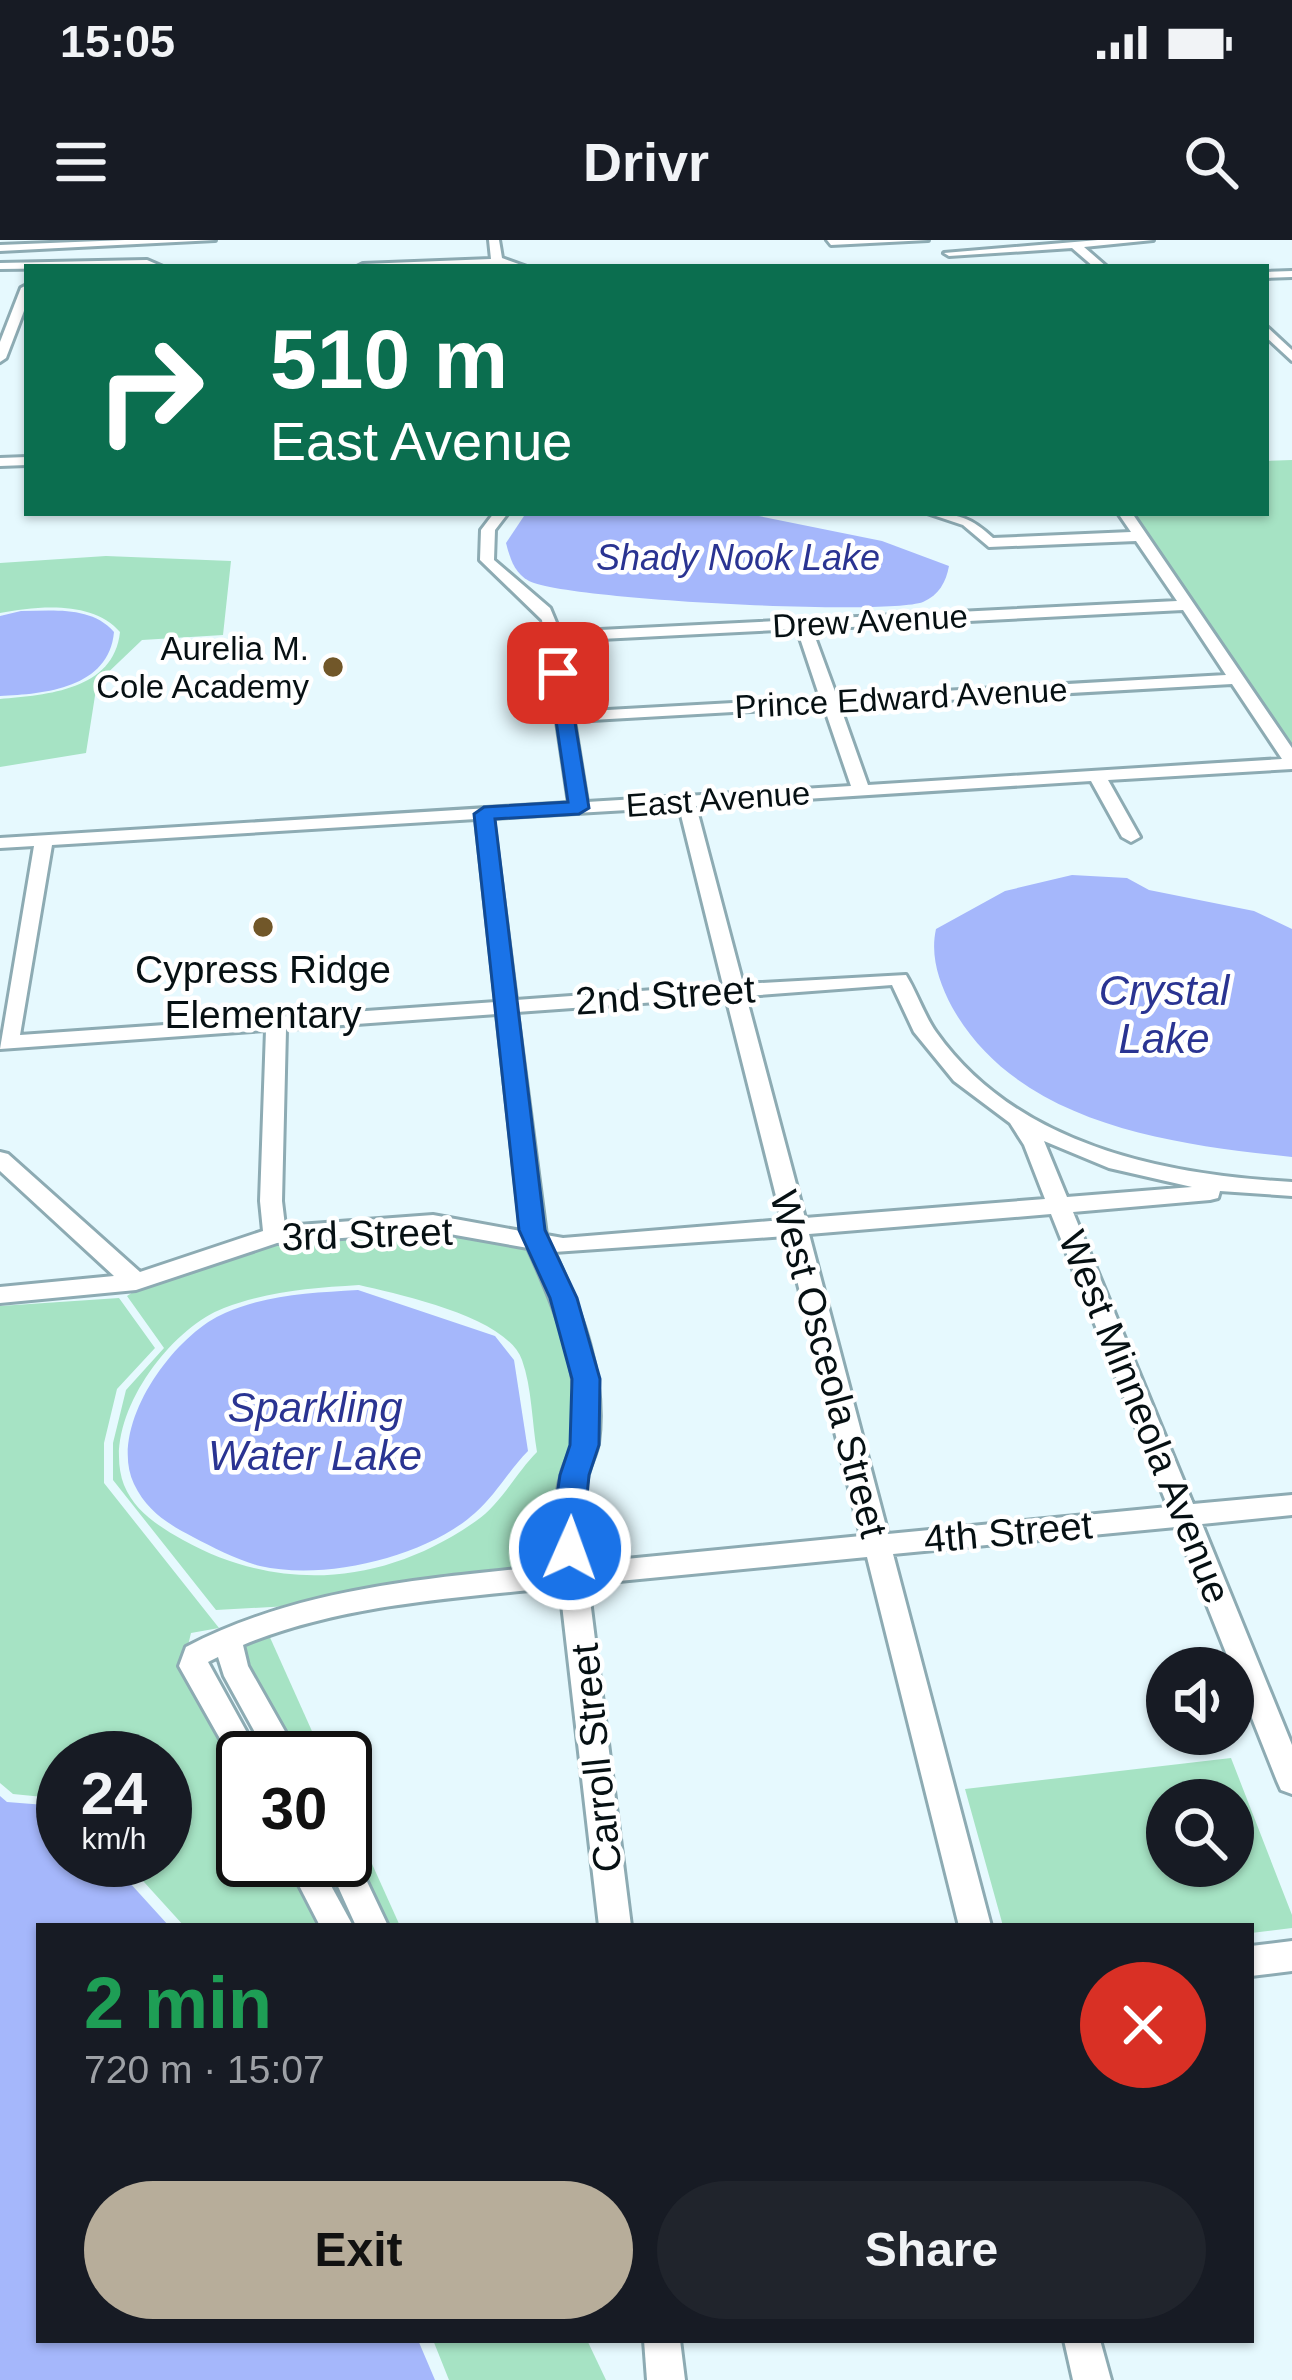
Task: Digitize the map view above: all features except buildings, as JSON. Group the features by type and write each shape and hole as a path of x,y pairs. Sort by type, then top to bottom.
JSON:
{"street":[{"path":"0,248 210,240"},
{"path":"494,240 501,262"},
{"path":"831,242 923,240"},
{"path":"940,240 956,264"},
{"path":"949,253 1148,240"},
{"path":"36,264 43,246"},
{"path":"1076,246 1097,264"},
{"path":"109,264 149,264"},
{"path":"446,264 509,264"},
{"path":"2,352 24,302 5,303"},
{"path":"1269,334 1288,360"},
{"path":"499,516 488,530 487,560 496,573 543,608 553,638 579,808"},
{"path":"945,516 968,522 989,543 1141,536"},
{"path":"1127,516 1291,765"},
{"name":"Drew Avenue","path":"553,638 1187,605"},
{"path":"803,624 861,790"},
{"name":"Prince Edward Avenue","path":"565,717 1237,679"},
{"name":"East Avenue","path":"0,843 1291,765"},
{"path":"1097,776 1131,837"},
{"name":"West Osceola Street","path":"686,801 974,1923"},
{"name":"Carroll Street","path":"484,814 532,1230 563,1298 586,1379 585,1445 574,1475 567,1528 615,1923"},
{"path":"4,1042 44,841"},
{"name":"2nd Street","path":"4,1042 898,979 915,1020 944,1061 974,1090 1020,1122"},
{"path":"275,1235 271,1201 276,1023"},
{"path":"1020,1122 1151,1171 1242,1190 1292,1189"},
{"name":"West Minneola Avenue","path":"1020,1122 1035,1144 1292,1781"},
{"path":"0,1159 136,1282"},
{"name":"3rd Street","path":"0,1295 136,1282 275,1235 433,1223 562,1246 1242,1190"},
{"name":"4th Street","path":"228,1639 402,1594 1292,1505"},
{"path":"231,1731 193,1666 196,1654 228,1639 234,1668 270,1731"},
{"path":"316,1887 335,1923"},
{"path":"354,1887 371,1923"},
{"path":"1254,1961 1292,1956"},
{"path":"662,2343 666,2380"},
{"path":"1083,2343 1092,2380"}],"green space":[{"path":"1292,460 1292,745 1134,516 1269,516 1269,461"},
{"path":"106,556 231,561 223,635 142,640 97,683 86,753 0,767 0,699 57,691 92,678 115,651 120,632 80,610 47,607 0,613 0,563"},
{"path":"432,1229 530,1247 563,1342 574,1404 574,1436 560,1504 525,1571 307,1605 216,1610 113,1480 113,1443 126,1390 164,1348 127,1296 144,1285 269,1242","holes":["359,1285 475,1320 512,1345 522,1360 537,1452 485,1514 405,1559 332,1575 294,1575 220,1557 174,1535 141,1511 124,1485 121,1434 144,1381 181,1336 202,1319 257,1298"]},
{"path":"119,1298 155,1348 117,1389 104,1443 104,1483 219,1628 191,1633 182,1670 217,1731 216,1887 301,1887 320,1923 181,1923 149,1887 192,1887 192,1731 36,1731 36,1796 13,1794 0,1783 0,1306"},
{"path":"268,1633 312,1731 283,1731 245,1665 244,1647"},
{"path":"1231,1758 1239,1779 1146,1779 1146,1887 1254,1887 1254,1817 1292,1915 1292,1928 1254,1933 1254,1923 1002,1923 965,1789"},
{"path":"372,1864 399,1923 388,1923 370,1887"},
{"path":"434,2343 588,2343 606,2380 449,2380"}],"water":[{"name":"Shady Nook Lake","path":"524,516 759,516 882,541 949,566 944,583 923,602 792,607 555,588 520,574 506,543"},
{"path":"21,611 71,612 94,618 114,632 110,651 88,676 72,684 0,696 0,616"},
{"name":"Crystal Lake","path":"1072,875 1127,878 1149,890 1254,911 1292,929 1292,1157 1197,1145 1101,1121 1057,1103 1016,1078 981,1047 943,988 935,959 936,929 1005,891"},
{"name":"Sparkling Water Lake","path":"358,1290 495,1336 514,1360 528,1451 482,1506 454,1529 403,1553 314,1570 286,1570 243,1560 184,1532 152,1509 134,1484 128,1461 130,1436 150,1385 185,1341 225,1313 258,1302"},
{"path":"0,1796 7,1802 36,1804 36,1887 134,1887 166,1923 36,1923 36,2343 419,2343 435,2380 0,2380"}],"place":[{"name":"Aurelia M. Cole Academy","path":"333,667"},
{"name":"Cypress Ridge Elementary","path":"263,927"}],"route":[{"path":"558,673 579,808 484,814 532,1230 563,1298 586,1379 585,1445 574,1475 567,1528 570,1549"}]}
